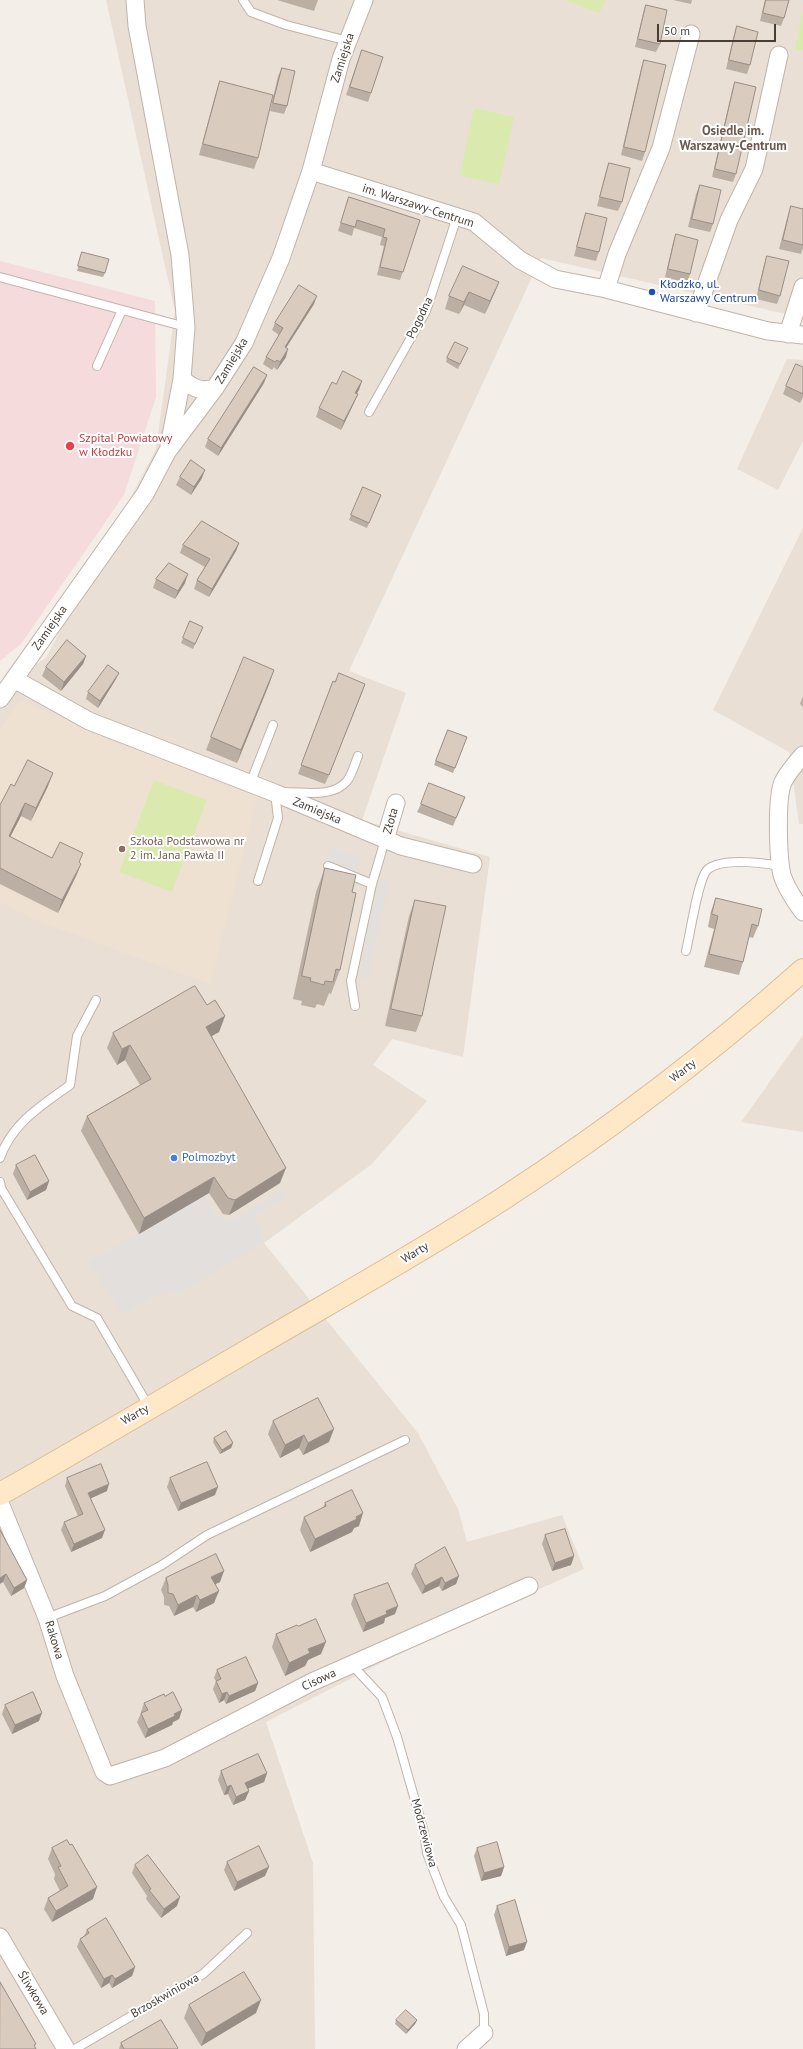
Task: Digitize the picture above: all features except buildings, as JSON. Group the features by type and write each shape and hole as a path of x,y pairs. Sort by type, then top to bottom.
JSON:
{"main road":[{"name":"Warty","path":"0,1494 405,1259 542,1173 587,1143 711,1049 803,970"}],"street":[{"path":"135,0 138,33 180,255 186,327 182,379 167,452"},
{"name":"Zamiejska","path":"0,698 145,494 167,452 215,388 244,343 281,258 311,171 341,59 364,0"},
{"path":"606,289 617,254 661,148 684,68 691,34"},
{"path":"696,313 728,220 754,169 779,55"},
{"name":"im. Warszawy-Centrum","path":"311,171 474,222 520,260 555,279 606,289 768,331 796,334 803,287"},
{"path":"182,379 192,388 204,391 215,388"},
{"name":"Zamiejska","path":"14,679 89,721 275,793 393,843 473,864"},
{"path":"801,904 786,886 781,866 779,830 780,799 783,783 803,755"},
{"name":"Złota","path":"393,843 396,803"},
{"name":"Rakowa","path":"0,1503 47,1618 65,1676 84,1726 104,1772 110,1776"},
{"name":"Cisowa","path":"110,1776 165,1758 312,1682 529,1586"},
{"name":"Śliwkowa","path":"0,1937 66,2049"},
{"path":"466,2049 484,2033"}],"lane":[{"path":"243,0 251,12 286,25 348,41"},
{"name":"Pogodna","path":"369,412 426,310 457,217"},
{"path":"0,277 186,327"},
{"path":"96,366 122,310"},
{"path":"250,784 273,725"},
{"path":"258,881 278,818 275,793 285,791 316,793 333,790 346,781 358,756"},
{"path":"355,1006 351,981 372,884 393,843"},
{"path":"686,951 701,879 708,869 728,862 757,862 781,866"},
{"path":"328,866 372,884"},
{"path":"0,1158 11,1134 34,1111 70,1085 77,1036 96,1000"},
{"path":"0,1182 1,1188 72,1306 97,1318 149,1407"},
{"path":"47,1618 105,1596 162,1565 206,1535 405,1440"},
{"name":"Modrzewiowa","path":"352,1665 382,1697 394,1730 424,1832 427,1854 444,1897 461,1925 484,2014 484,2033"},
{"name":"Brzoskwiniowa","path":"75,2049 203,1974 247,1933"}],"shaded area":[{"path":"106,0 803,0 803,318 541,258 349,671 406,693 362,820 490,857 463,1057 392,1039 373,1065 427,1101 372,1164 264,1243 418,1433 458,1509 467,1542 562,1515 584,1569 430,1638 266,1722 313,1863 315,2049 0,2049 0,687 46,658 156,449 175,311"},
{"name":"Szpital Powiatowy w Kłodzku","path":"0,261 155,301 156,397 124,495 21,644 0,661"},
{"path":"787,359 803,360 803,441 778,490 737,469"},
{"path":"803,528 803,824 799,824 789,752 713,710"},
{"name":"Szkoła Podstawowa nr 2 im. Jana Pawła II","path":"20,701 257,796 210,984 37,921 0,902 0,729"},
{"path":"331,847 361,859 356,873 326,861"},
{"path":"379,879 389,881 368,978 358,976"},
{"path":"803,1035 803,1132 741,1122"},
{"path":"283,1189 288,1197 253,1218 261,1230 264,1243 178,1294 154,1295 123,1315 89,1262 204,1196 216,1216 231,1221"}],"green space":[{"path":"565,0 606,0 599,13"},
{"path":"803,10 803,50 795,51"},
{"path":"474,108 514,117 499,184 460,176"},
{"path":"154,780 207,800 172,892 119,872"}],"place":[{"name":"Kłodzko, ul. Warszawy Centrum","path":"652,292"},
{"name":"Szpital Powiatowy w Kłodzku","path":"70,446"},
{"name":"Szkoła Podstawowa nr 2 im. Jana Pawła II","path":"122,849"},
{"name":"Polmozbyt","path":"174,1158"}],"district":[{"name":"Osiedle im. Warszawy-Centrum","path":"733,138"}]}
